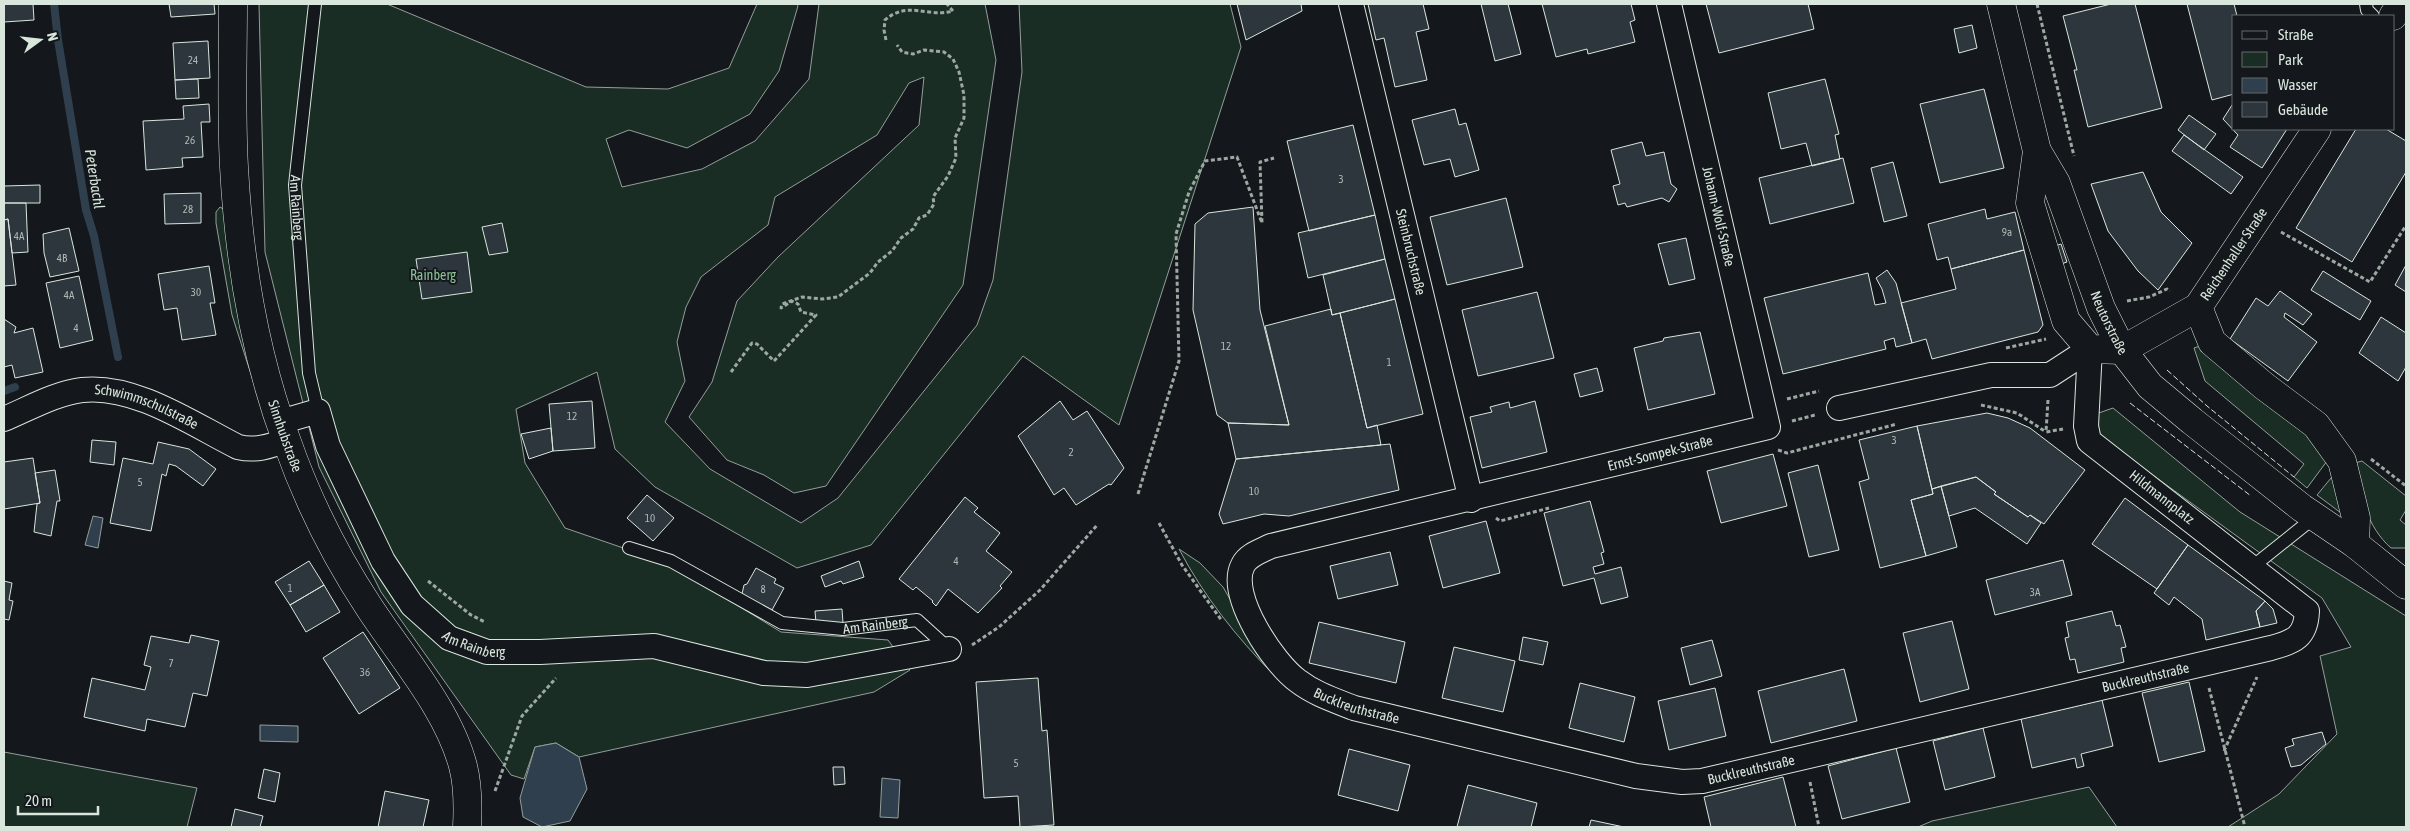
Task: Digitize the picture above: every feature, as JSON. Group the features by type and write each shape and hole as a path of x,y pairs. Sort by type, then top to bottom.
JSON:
{"street":[{"name":"Sinnhubstraße","path":"233,4 234,165 240,249 246,294 257,340 283,431 302,480 341,560 368,606 445,723 463,766 467,827"},
{"name":"Steinbruchstraße","path":"1351,4 1471,500"},
{"name":"Johann-Wolf-Straße","path":"1669,4 1768,427"},
{"name":"Neutorstraße","path":"2001,4 2037,152 2056,182 2101,308 2122,350 2090,349 2066,321 2030,203 2037,152"},
{"path":"2394,15 2401,4"},
{"name":"Reichenhaller Straße","path":"2122,350 2198,307 2316,130"},
{"path":"2198,307 2212,342 2264,386 2316,425 2342,461 2356,518 2355,544"},
{"path":"1839,408 1991,375 2050,375 2090,349"},
{"name":"Hildmannplatz","path":"2090,349 2086,426 2089,441 2306,611"},
{"path":"2122,350 2150,386 2272,485 2355,544 2406,585"},
{"name":"Schwimmschulstraße","path":"4,419 62,396 80,391 100,390 136,396 238,447 249,450 263,448 283,431"},
{"path":"283,431 318,410"},
{"name":"Am Rainberg","path":"318,410 328,446 383,561 412,606 449,638 487,652 654,646 764,673 807,675 949,649"},
{"name":"Ernst-Sompek-Straße","path":"1239,576 1243,565 1252,556 1271,546 1471,500 1768,427"},
{"name":"Bucklreuthstraße","path":"1239,576 1252,620 1262,641 1282,667 1297,681 1317,693 1354,708 1636,776 1688,782 1722,778 1920,728 2286,644 2300,634 2306,626 2306,611"}],"lane":[{"name":"Am Rainberg","path":"315,4 295,185 309,373 318,410"},
{"path":"2366,4 2367,10 2373,15"},
{"path":"2251,568 2316,516"},
{"name":"Am Rainberg","path":"629,548 671,561 782,623 843,629 917,620 949,649"}],"path":[{"path":"886,40 885,20 894,12 917,10 942,14 953,11 947,4"},
{"path":"2037,4 2074,160"},
{"path":"731,372 752,343 757,344 774,361 816,315 800,312 798,304 792,302 781,308 782,304 802,297 822,299 838,297 843,291 870,273 878,262 892,252 901,238 913,229 918,218 927,215 934,204 934,197 948,176 956,158 955,138 964,118 964,95 959,72 953,59 944,52 924,50 913,54 902,52 897,45"},
{"path":"1138,494 1179,360 1176,234 1189,192 1205,161 1237,156 1262,223 1260,162 1274,158"},
{"path":"2257,218 2370,282 2405,226 2406,228"},
{"path":"1974,406 1983,405 2018,413 2046,432"},
{"path":"1768,427 1839,408"},
{"path":"1768,452 1778,450 1787,454 1902,422"},
{"path":"1471,500 1500,520 1557,506"},
{"path":"949,649 974,645 999,627 1040,590 1098,524"},
{"path":"425,579 471,615 488,624"},
{"path":"2224,752 2271,648"},
{"path":"2203,663 2224,752 2245,827"},
{"path":"492,800 522,716 554,678 563,677"},
{"path":"1813,794 1819,827"}],"green space":[{"name":"Rainberg","path":"259,4 387,4 586,87 668,89 729,68 757,4 797,4 779,71 750,114 687,148 629,130 606,139 622,187 702,169 755,141 809,79 819,4 985,4 996,60 963,285 826,486 794,493 764,475 727,460 689,417 712,382 737,301 778,257 919,125 924,77 909,83 877,135 775,197 768,225 701,277 686,307 677,342 685,381 665,422 710,469 801,523 838,498 977,325 993,280 1022,72 1019,4 1230,4 1241,47 1119,425 1023,356 871,545 797,568 655,487 615,449 597,372 516,409 525,463 565,528 670,564 781,632 888,640 910,670 874,692 579,757 556,743 535,747 524,779 511,775 381,592 319,467 265,252"},
{"path":"220,207 225,210 264,415 232,315 216,223 216,212"},
{"path":"2200,346 2308,429 2327,461 2307,488 2294,477 2304,464 2205,381 2194,348"},
{"path":"2113,408 2240,512 2406,616 2406,827 2228,827 2279,794 2337,734 2320,656 2351,647 2322,598 2099,436 2093,415"},
{"path":"2362,461 2406,496 2406,510 2400,520 2406,525 2406,548 2391,548 2383,540 2370,520 2351,464"},
{"path":"2336,472 2341,513 2317,495"},
{"path":"1179,549 1200,563 1223,587 1273,674 1246,646 1222,615 1199,583"},
{"path":"4,752 197,788 187,827 4,827"},
{"path":"2089,787 2117,827 1918,827 1932,821"}],"water":[{"path":"93,516 103,518 98,548 85,545"},
{"path":"260,725 298,726 298,742 260,741"},
{"path":"556,743 579,757 587,789 570,821 542,827 523,817 520,798 535,747"},
{"path":"882,778 900,780 898,818 880,817"}],"building":[{"path":"4,4 33,4 34,20 4,22"},
{"path":"169,4 214,4 215,14 171,17"},
{"path":"1237,4 1301,4 1302,11 1246,40"},
{"path":"1368,4 1423,4 1429,29 1416,32 1427,80 1395,87 1384,38 1376,40"},
{"path":"1481,4 1508,4 1521,54 1495,61"},
{"path":"1542,4 1631,4 1635,20 1630,22 1635,42 1588,54 1587,49 1556,57"},
{"path":"1706,4 1808,4 1814,29 1719,53"},
{"path":"2111,4 2135,4 2162,108 2088,127 2074,70 2077,70 2063,16"},
{"path":"2187,4 2234,4 2237,15 2232,15 2232,95 2212,100"},
{"path":"1972,25 1977,48 1959,53 1954,29"},
{"path":"208,41 210,78 175,80 173,43"},
{"path":"198,79 199,98 176,99 175,80"},
{"path":"1825,79 1839,134 1835,135 1840,159 1812,166 1806,143 1781,149 1768,93"},
{"path":"1984,89 2004,168 1940,183 1920,104"},
{"path":"209,104 210,122 201,122 203,157 182,158 183,167 146,170 143,121 184,119 183,106"},
{"path":"2232,105 2232,129 2223,119"},
{"path":"1455,109 1459,125 1466,123 1479,170 1455,177 1450,159 1424,165 1412,120"},
{"path":"2189,115 2216,134 2204,150 2178,130"},
{"path":"1353,125 1375,215 1309,231 1287,141"},
{"path":"2233,130 2286,130 2262,168 2230,147 2238,135"},
{"path":"2355,130 2388,130 2406,141 2406,172 2352,262 2296,228"},
{"path":"2184,135 2243,177 2231,194 2172,151"},
{"path":"1642,142 1646,156 1664,152 1671,184 1677,189 1669,202 1662,198 1627,207 1625,203 1618,205 1613,186 1620,184 1611,150"},
{"path":"1843,158 1854,203 1770,224 1759,178"},
{"path":"1893,162 1907,216 1884,222 1871,168"},
{"path":"2143,172 2161,212 2192,243 2158,290 2138,271 2108,231 2091,184"},
{"path":"40,185 40,203 4,203 4,186"},
{"path":"201,193 201,223 165,224 164,194"},
{"path":"1506,198 1523,267 1447,285 1430,217"},
{"path":"4,203 26,203 28,252 12,253 8,219 4,220"},
{"path":"1253,207 1260,310 1289,425 1228,423 1217,415 1193,310 1195,224 1208,213"},
{"path":"1985,209 1987,219 2015,212 2024,250 1951,269 1948,257 1937,260 1928,224"},
{"path":"1375,215 1385,259 1308,278 1298,233"},
{"path":"8,219 16,285 4,286 4,220"},
{"path":"502,223 508,252 489,255 482,227"},
{"path":"69,228 79,271 50,277 44,253 43,234"},
{"path":"1686,238 1695,279 1669,285 1658,244"},
{"path":"2061,244 2067,262 2061,264 2055,246"},
{"path":"2024,250 2043,325 2038,332 1932,359 1926,339 1912,343 1901,303 1956,289 1951,269"},
{"path":"467,252 472,292 422,299 416,259"},
{"path":"1385,259 1395,299 1332,315 1323,275"},
{"path":"2406,265 2406,292 2395,285"},
{"path":"209,266 215,303 210,303 216,335 182,340 177,308 164,310 158,274"},
{"path":"1887,270 1896,283 1912,343 1896,347 1894,338 1884,341 1886,349 1783,374 1764,298 1868,273 1875,305 1886,303 1876,278"},
{"path":"2323,271 2371,301 2360,320 2311,290"},
{"path":"79,276 93,340 60,348 46,283"},
{"path":"2280,291 2312,314 2303,325 2285,313 2284,317 2317,342 2288,381 2230,339 2256,298 2268,306"},
{"path":"1537,292 1554,358 1478,376 1462,310"},
{"path":"1395,299 1423,414 1367,428 1340,313"},
{"path":"1331,309 1332,315 1340,313 1367,428 1377,425 1381,445 1236,459 1228,423 1289,425 1265,326"},
{"path":"2381,317 2406,333 2406,367 2398,381 2359,353"},
{"path":"4,319 16,327 14,333 33,328 43,372 15,378 12,365 4,367"},
{"path":"1700,332 1715,394 1648,410 1634,348 1663,341 1664,338"},
{"path":"1597,368 1603,391 1580,397 1574,374"},
{"path":"592,401 595,448 553,451 549,404"},
{"path":"1060,401 1073,420 1087,411 1124,468 1111,485 1109,484 1076,505 1064,488 1054,495 1018,436"},
{"path":"1535,401 1547,452 1482,468 1470,417 1492,412 1490,407 1509,402 1510,408"},
{"path":"1987,413 2008,418 2030,428 2085,470 2044,524 2030,515 2028,517 1994,494 1996,492 1976,477 1932,489 1917,426"},
{"path":"1917,426 1933,494 1911,500 1926,556 1880,568 1859,482 1869,479 1859,440"},
{"path":"551,428 553,451 529,459 521,434"},
{"path":"92,440 116,442 114,465 90,462"},
{"path":"158,442 189,449 216,469 203,486 176,466 169,464 166,476 162,474 151,531 110,523 123,458 153,464"},
{"path":"1390,444 1399,490 1289,516 1264,514 1223,524 1219,514 1236,459"},
{"path":"1773,454 1787,506 1721,523 1707,471"},
{"path":"33,458 40,503 4,509 4,462"},
{"path":"1818,465 1839,550 1809,557 1788,473"},
{"path":"55,470 60,501 57,501 51,536 34,532 37,504 40,503 35,473"},
{"path":"1976,477 1996,492 1994,494 2028,517 2030,515 2041,523 2027,544 1975,508 1949,516 1941,486"},
{"path":"1941,486 1957,547 1926,556 1911,500 1933,494 1932,489"},
{"path":"647,495 674,518 653,541 627,518"},
{"path":"965,497 978,508 974,512 1000,533 986,551 1012,572 1000,586 1002,588 978,613 948,589 936,606 933,601 916,587 913,590 899,579"},
{"path":"2125,498 2188,545 2157,589 2092,544"},
{"path":"1590,501 1604,552 1601,553 1604,564 1593,567 1595,574 1621,567 1628,597 1601,604 1594,578 1563,586 1544,513"},
{"path":"1486,521 1500,573 1443,588 1429,536"},
{"path":"2188,545 2265,601 2256,611 2260,627 2206,640 2202,619 2174,597 2169,605 2154,593"},
{"path":"1390,552 1398,585 1338,599 1330,566"},
{"path":"2063,560 2072,595 1995,615 1986,580"},
{"path":"309,561 324,585 290,605 275,582"},
{"path":"859,561 864,577 843,584 841,581 825,587 821,576"},
{"path":"756,568 776,579 774,583 784,588 772,610 742,594 744,585 747,584"},
{"path":"4,581 12,583 9,600 13,601 9,620 4,619"},
{"path":"324,585 340,612 306,632 290,605"},
{"path":"2265,601 2273,609 2277,623 2260,627 2256,611"},
{"path":"842,609 843,623 816,623 815,611"},
{"path":"2112,611 2116,626 2120,625 2126,647 2121,648 2124,662 2078,673 2075,659 2070,660 2065,638 2069,637 2066,622"},
{"path":"1952,621 1969,689 1920,702 1903,633"},
{"path":"1319,622 1405,642 1396,683 1309,663"},
{"path":"363,632 400,688 359,714 323,658"},
{"path":"191,635 219,641 207,696 193,693 185,727 147,719 145,731 84,717 92,678 145,690 151,667 144,665 151,636 189,643"},
{"path":"1523,637 1548,642 1543,665 1519,660"},
{"path":"1712,640 1722,676 1690,685 1681,648"},
{"path":"1454,647 1515,661 1503,712 1442,698"},
{"path":"1844,669 1857,721 1771,743 1758,691"},
{"path":"1038,678 1042,731 1047,730 1054,825 1020,827 1018,796 984,798 976,682"},
{"path":"2189,682 2205,751 2159,762 2142,693"},
{"path":"1580,683 1635,697 1624,742 1569,728"},
{"path":"1715,688 1726,736 1669,750 1658,701"},
{"path":"2102,700 2113,746 2081,754 2084,766 2077,768 2075,758 2032,768 2021,719"},
{"path":"1983,728 1995,777 1945,790 1933,741"},
{"path":"2322,732 2326,744 2301,765 2291,767 2285,748 2294,745 2292,739"},
{"path":"1896,748 1910,802 1842,819 1828,766"},
{"path":"1349,749 1410,765 1398,811 1338,795"},
{"path":"833,767 844,767 845,784 834,785"},
{"path":"264,769 280,773 275,802 258,798"},
{"path":"1783,777 1796,827 1711,827 1704,797"},
{"path":"1468,785 1537,803 1531,827 1457,827"},
{"path":"385,791 429,800 423,827 378,827"},
{"path":"235,809 263,816 260,827 231,827"},
{"path":"1591,820 1624,827 1589,827"}],"waterway":[{"name":"Peterbachl","path":"54,4 58,40 86,210 94,236 118,357"},
{"name":"Peterbachl","path":"4,391 15,387"}],"fence":[{"path":"2167,370 2207,406 2294,477"},
{"path":"2130,403 2251,496"}]}
